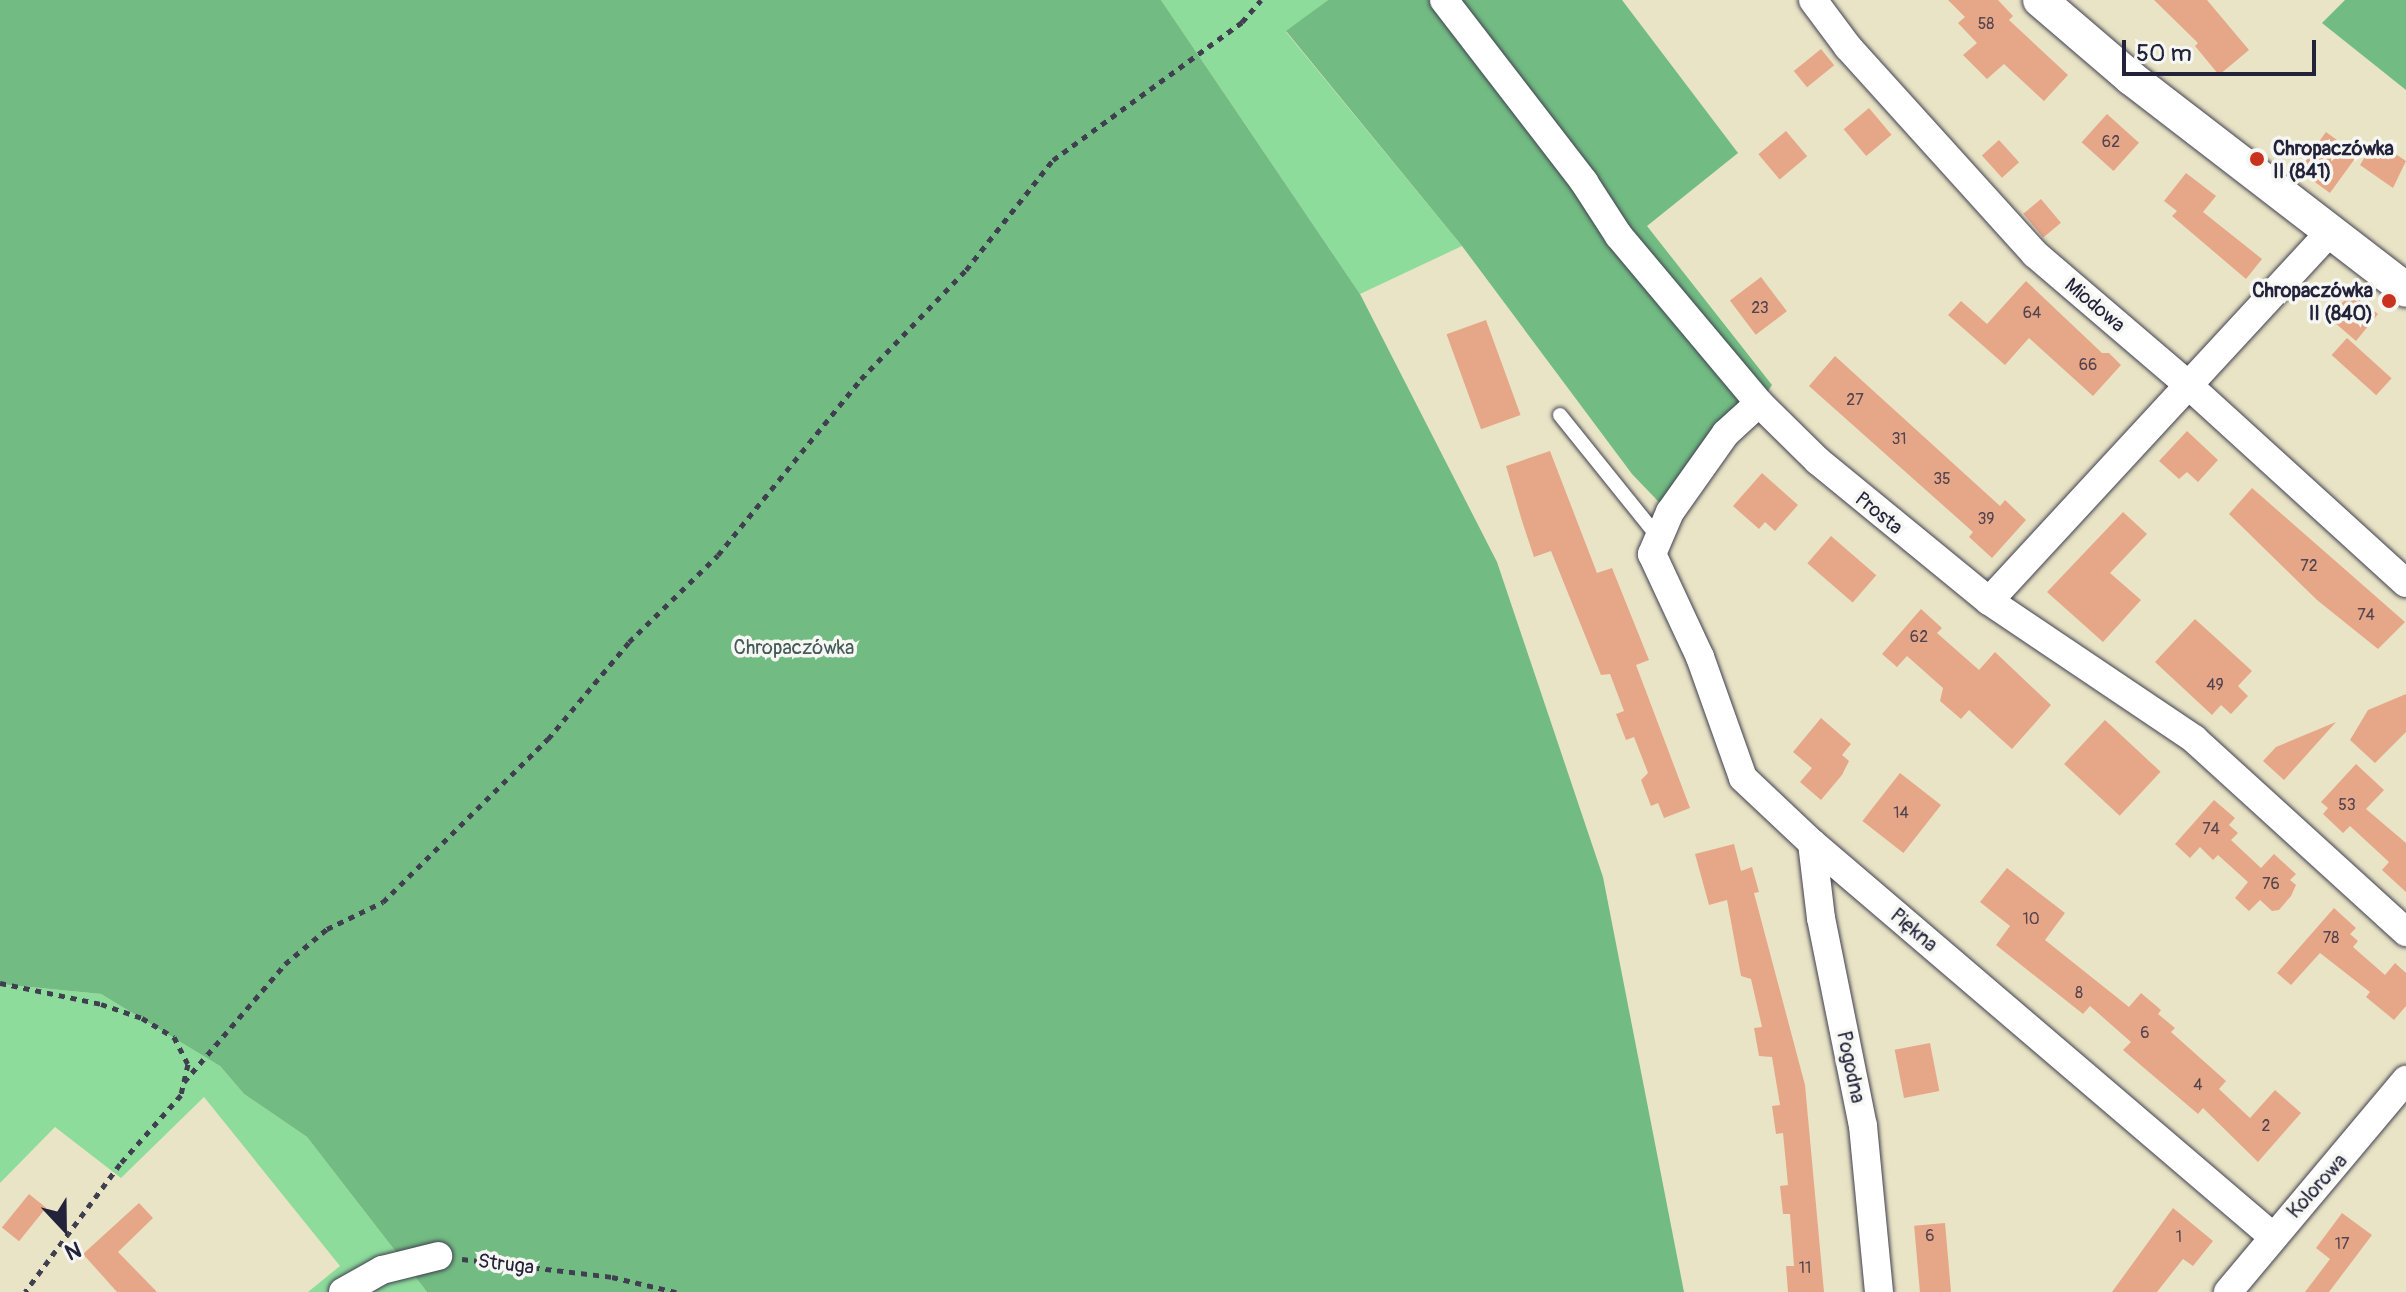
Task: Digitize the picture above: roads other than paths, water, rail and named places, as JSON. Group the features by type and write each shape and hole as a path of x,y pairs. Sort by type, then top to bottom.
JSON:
{"street":[{"name":"Prosta","path":"1444,0 1584,182 1619,236 1759,403 1839,481 1989,601 2194,739 2406,932"},
{"name":"Miodowa","path":"1813,0 1848,47 2035,254 2186,383 2406,583"},
{"path":"2040,0 2406,290"},
{"path":"1989,601 2186,383 2330,232"},
{"path":"1656,546 1670,512 1726,433 1759,403"},
{"name":"Piękna","path":"1656,546 1743,778 1812,843 2271,1235"},
{"name":"Pogodna","path":"1812,843 1821,918 1863,1126 1879,1292"},
{"name":"Kolorowa","path":"2228,1292 2271,1235 2406,1080"},
{"path":"343,1292 382,1270 438,1256"}],"lane":[{"path":"1560,415 1656,546"}],"place":[{"name":"Chropaczówka II (841)","path":"2257,159"},
{"name":"Chropaczówka II (840)","path":"2389,301"}],"park label":[{"name":"Chropaczówka","path":"794,647"}]}
